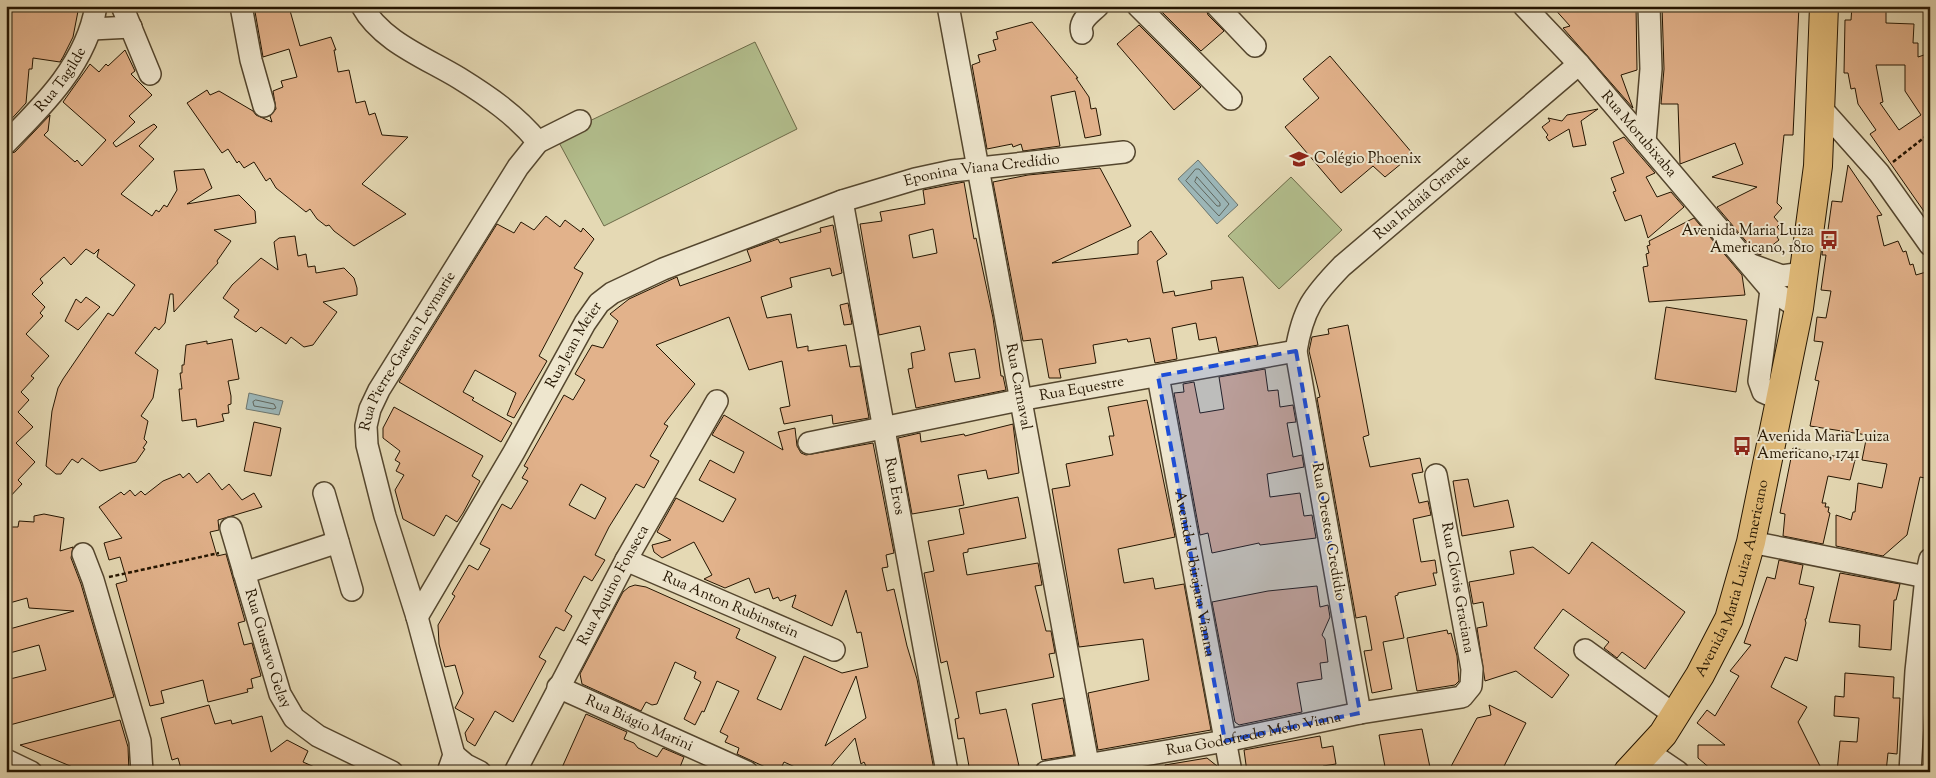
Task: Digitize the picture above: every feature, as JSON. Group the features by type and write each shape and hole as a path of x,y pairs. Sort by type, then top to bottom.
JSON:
{"main road":[{"name":"Avenida Maria Luiza Americano","path":"1628,772 1676,716 1729,619 1751,542 1781,400 1804,273 1820,139 1824,6"}],"street":[{"name":"Rua Tagilde","path":"6,143 36,113 74,65 92,28 96,6"},
{"path":"122,6 150,74"},
{"path":"241,6 251,60 264,106"},
{"path":"362,6 368,17 388,36 461,79 508,111 525,126 538,142"},
{"path":"1082,33 1080,28 1083,22 1098,6"},
{"path":"1138,6 1231,99"},
{"path":"1217,6 1255,46"},
{"name":"Rua Morubixaba","path":"1524,6 1579,64 1752,265 1771,290 1799,308"},
{"path":"1645,142 1651,69 1650,6"},
{"name":"Rua Carnaval","path":"949,11 1019,400 1088,764"},
{"path":"92,28 131,27"},
{"name":"Rua Indaiá Grande","path":"1296,351 1306,308 1319,289 1342,266 1579,64"},
{"path":"1821,108 1879,173 1930,246"},
{"name":"Rua Pierre-Gaetan Leymarie","path":"451,763 417,617 385,516 367,445 366,426 370,409 379,390 506,183 538,142 580,121"},
{"path":"1820,139 1837,137 1852,142"},
{"name":"Eponina Viana Credídio","path":"842,201 915,179 977,168 1124,152"},
{"name":"Rua Jean Meier","path":"417,617 514,452 581,331 600,303 612,293 663,269 842,201"},
{"name":"Rua Eros","path":"842,201 947,772"},
{"name":"Rua Morubixaba","path":"1752,265 1782,276 1804,273"},
{"path":"1771,290 1758,380 1763,392 1781,400"},
{"name":"Rua Equestre","path":"810,443 1019,400 1296,351"},
{"name":"Rua Orestes Credídio","path":"1296,351 1360,713"},
{"name":"Avenida Ubirajara Vianna","path":"1158,376 1231,772"},
{"name":"Rua Aquino Fonseca","path":"515,772 626,560 717,401"},
{"name":"Rua Clóvis Graciana","path":"1436,475 1472,669 1471,686 1462,697"},
{"path":"324,493 352,590"},
{"name":"Rua Gustavo Gelay","path":"231,528 280,694 294,718 318,736 392,772"},
{"path":"244,573 338,542"},
{"path":"1751,542 1928,570 1916,671 1910,772"},
{"path":"83,554 93,580 140,740 142,772"},
{"name":"Rua Anton Rubinstein","path":"626,560 834,650"},
{"path":"1585,650 1676,716"},
{"path":"1916,671 1930,694"},
{"name":"Rua Biágio Marini","path":"558,687 747,772"},
{"name":"Rua Godofredo Melo Viana","path":"1046,772 1225,741 1360,713 1462,697"},
{"path":"1911,744 1930,733"},
{"path":"140,740 152,759 156,772"},
{"path":"1647,751 1678,772"},
{"path":"6,760 31,772"},
{"path":"451,763 466,765 480,772"}],"path":[{"path":"1879,173 1930,133"},
{"path":"93,580 237,549"}],"highlighted area":[{"path":"1296,351 1360,713 1225,741 1158,376"}],"green space":[{"path":"755,42 797,129 604,226 556,137"},
{"path":"1291,177 1342,230 1279,289 1228,236"}],"water":[{"path":"1198,160 1238,205 1217,224 1178,179"},
{"path":"249,393 283,401 279,415 246,409"}],"building":[{"path":"6,6 79,6 73,37 60,62 33,58 32,69 29,69 26,103 6,125"},
{"path":"254,6 270,6 272,11 289,7 300,46 331,37 336,50 334,50 338,72 349,70 356,103 365,101 369,115 375,113 382,135 408,137 362,184 406,214 354,246 329,225 326,226 317,219 310,209 306,212 276,188 270,178 266,181 254,162 244,168 239,161 237,163 228,149 222,153 187,103 207,90 210,95 219,91 253,111 256,115 272,122 270,116 276,109 273,91 283,87 281,81 297,77 289,49 263,57"},
{"path":"1162,6 1205,6 1208,15 1224,31 1201,51 1159,9"},
{"path":"1552,6 1636,6 1637,70 1621,75 1633,108 1563,28 1570,26"},
{"path":"1662,6 1799,6 1793,135 1784,135 1777,203 1782,208 1774,217 1780,224 1777,227 1781,232 1777,237 1779,240 1760,255 1756,253 1717,207 1757,187 1712,177 1743,164 1735,143 1680,164 1678,104 1661,104 1664,69"},
{"path":"1852,6 1886,6 1886,23 1914,24 1913,43 1918,43 1918,57 1930,53 1930,220 1870,134 1876,130 1858,104 1855,88 1851,89 1848,73 1844,73 1845,20 1851,20","holes":["1876,65 1905,65 1905,91 1921,115 1899,130 1880,103 1883,102"]},
{"path":"1032,22 1078,78 1076,78 1089,97 1091,109 1096,108 1101,135 1085,138 1075,91 1051,96 1060,146 1023,151 1021,144 1013,147 1012,144 987,149 972,65 980,62 978,55 996,50 993,40 998,39 996,32"},
{"path":"1139,25 1201,87 1174,110 1117,44"},
{"path":"125,50 135,71 131,74 152,95 129,116 135,122 113,143 116,147 154,124 157,127 139,146 154,159 121,194 152,216 156,210 159,212 164,205 167,207 177,190 174,171 204,169 212,188 187,204 239,195 255,211 256,223 214,230 231,241 217,261 218,263 174,312 173,294 170,294 165,323 159,330 155,327 135,353 158,370 153,398 141,416 148,421 144,439 147,442 143,448 145,449 136,462 100,471 82,458 78,463 72,459 61,474 56,474 46,466 52,411 58,388 108,313 113,316 135,285 97,257 99,249 94,254 86,249 71,265 64,257 40,279 43,283 32,294 45,307 40,313 43,316 26,334 49,356 31,376 34,378 21,392 29,400 18,412 33,427 16,443 35,462 18,480 22,484 6,501 6,155 15,152 50,115 48,131 44,135 82,166 106,140 63,102 90,64 99,72 106,64 108,66"},
{"path":"1330,56 1413,154 1385,177 1373,166 1341,193 1285,127 1319,98 1303,79"},
{"path":"1598,109 1581,121 1586,145 1573,147 1569,129 1549,141 1546,137 1548,135 1542,127 1550,121 1548,118 1562,121 1567,115"},
{"path":"1624,137 1655,173 1646,177 1657,197 1671,192 1684,207 1648,238 1641,215 1625,221 1613,192 1616,191 1611,178 1624,173 1613,142"},
{"path":"1848,165 1882,215 1877,216 1884,246 1898,241 1903,252 1906,251 1910,265 1913,264 1916,275 1926,272 1930,282 1930,479 1920,477 1907,535 1883,556 1836,546 1836,515 1851,520 1853,512 1855,512 1858,483 1882,488 1887,464 1862,460 1867,435 1810,426 1819,381 1815,380 1823,342 1814,341 1817,317 1826,318 1831,291 1821,290 1826,255 1822,255 1823,244 1826,244 1832,201 1842,202"},
{"path":"1100,168 1131,226 1052,263 1138,254 1138,241 1151,231 1167,254 1157,261 1163,293 1174,291 1175,296 1212,289 1211,281 1243,277 1258,345 1219,352 1216,337 1199,340 1196,323 1172,328 1177,359 1155,363 1150,338 1128,342 1127,339 1093,345 1096,363 1059,369 1061,378 1049,378 1042,339 1023,341 993,182 1028,175"},
{"path":"964,182 974,239 976,238 993,318 1001,376 1003,376 1006,390 916,408 908,369 913,368 911,353 925,350 920,326 879,335 860,224 882,221 880,212 925,204 923,190","holes":["933,229 937,253 913,258 909,235","975,349 980,378 955,382 949,353"]},
{"path":"546,216 560,227 565,220 581,232 583,228 594,239 574,268 583,273 539,356 547,361 514,418 507,415 516,393 475,370 463,392 474,398 472,400 512,423 501,442 399,382 497,224 514,233 521,222 534,230"},
{"path":"1694,218 1742,275 1745,295 1649,302 1643,267 1648,266 1646,254 1649,253 1647,246 1650,245 1649,241"},
{"path":"833,225 842,273 832,276 830,268 790,278 792,287 761,297 767,318 791,314 797,348 808,346 808,351 846,345 850,367 860,366 869,418 833,424 832,415 784,424 780,408 790,406 782,361 749,370 729,317 656,345 695,384 664,424 668,426 650,456 659,461 644,488 636,484 609,527 595,555 605,560 592,581 584,576 565,611 572,616 564,631 556,627 539,657 546,661 513,722 495,711 475,746 467,741 465,733 474,719 455,708 463,693 455,665 445,667 439,644 438,625 455,596 452,594 469,565 478,570 490,549 480,544 502,504 511,509 528,481 522,478 528,468 524,466 564,395 573,400 585,380 575,374 592,345 603,348 618,321 610,314 629,299 677,277 680,286 751,261 747,250 778,239 780,243 821,232 820,228","holes":["581,484 606,498 595,519 569,505"]},
{"path":"295,236 298,256 306,254 308,267 315,266 316,273 344,268 354,278 357,288 357,295 323,302 337,312 313,345 304,347 291,337 286,344 261,327 256,332 234,317 239,310 223,298 232,285 261,258 278,270 274,242 279,238"},
{"path":"86,297 100,307 78,330 65,321 76,299 81,303"},
{"path":"848,303 852,324 844,325 840,305"},
{"path":"1666,307 1747,320 1736,392 1655,379"},
{"path":"1348,325 1369,435 1363,437 1370,467 1420,458 1423,472 1412,474 1419,503 1428,501 1431,515 1413,519 1421,562 1435,560 1437,573 1433,573 1436,585 1398,593 1395,596 1404,638 1383,642 1392,689 1372,693 1364,651 1372,650 1366,616 1356,618 1317,398 1320,397 1309,351 1312,337 1329,334 1328,329"},
{"path":"232,339 239,379 228,381 231,396 231,404 228,405 229,413 222,414 224,421 197,427 196,419 182,421 179,389 182,389 180,373 182,373 182,365 184,365 186,345 207,341 207,344"},
{"path":"1265,369 1268,391 1278,390 1280,407 1293,405 1296,422 1287,423 1293,457 1302,455 1304,467 1267,474 1270,497 1300,493 1304,516 1312,515 1316,538 1260,545 1259,543 1212,553 1208,533 1200,535 1174,393 1184,392 1183,384 1194,382 1200,413 1224,409 1219,377"},
{"path":"1147,400 1175,537 1118,549 1124,583 1153,578 1155,589 1184,584 1211,730 1098,750 1088,693 1149,680 1143,639 1079,647 1052,489 1070,486 1066,464 1113,455 1109,436 1114,436 1108,407"},
{"path":"394,407 483,456 472,476 480,481 463,513 457,522 446,515 434,536 403,519 395,490 404,475 396,471 400,463 395,460 400,451 383,438 383,428"},
{"path":"724,415 783,450 778,432 795,428 797,446 801,453 806,455 873,443 894,553 886,555 888,567 882,568 887,591 894,589 907,646 917,679 934,770 869,772 864,762 861,764 855,738 826,772 806,772 784,762 779,772 776,772 737,754 739,748 725,742 728,736 720,732 739,691 717,681 704,712 702,711 695,725 684,719 701,682 694,678 696,672 675,662 657,704 652,705 646,702 641,711 582,684 580,674 623,592 635,585 646,587 740,629 736,638 776,657 757,699 781,710 804,656 842,673 868,667 861,632 857,633 846,590 832,626 792,607 796,595 780,601 778,597 773,599 769,588 755,593 749,578 725,588 704,579 712,575 694,542 662,558 654,552 652,545 671,540 657,532 676,498 723,522 736,499 699,480 710,460 734,473 744,452 712,435","holes":["856,676 866,718 825,746"]},
{"path":"254,422 281,428 271,476 244,471"},
{"path":"1013,424 1019,473 988,479 986,470 958,475 964,505 912,514 898,438 920,433 921,442 964,434 965,436"},
{"path":"1793,448 1855,460 1850,480 1828,476 1822,503 1826,503 1825,507 1829,507 1828,512 1830,513 1823,544 1783,536 1785,514 1780,513"},
{"path":"189,473 197,483 209,473 222,490 229,484 242,500 254,493 262,507 218,520 219,530 210,532 217,556 226,554 245,621 238,623 244,645 252,643 261,676 251,679 253,688 247,689 248,692 208,702 203,680 161,691 164,703 150,706 116,584 127,581 120,557 109,560 104,543 122,538 99,507 121,492 124,495 130,490 135,496 141,491 145,495 163,481 180,474 183,478"},
{"path":"1468,479 1474,507 1508,500 1514,527 1462,536 1453,481"},
{"path":"1018,497 1026,538 968,549 968,552 963,553 967,575 1038,563 1042,585 1035,586 1046,631 1051,631 1055,653 1049,654 1054,677 976,692 980,714 1006,709 1019,766 988,772 985,772 984,769 970,772 964,738 958,739 955,719 959,718 947,661 941,663 924,573 934,571 928,541 964,534 959,509"},
{"path":"44,514 64,518 60,551 73,547 71,558 81,584 114,697 6,726 6,680 46,670 39,645 6,654 6,630 74,611 29,608 27,598 6,604 6,527 18,527 19,521 34,522 34,516"},
{"path":"1592,542 1685,612 1645,669 1622,652 1617,658 1604,648 1609,642 1563,609 1534,648 1569,675 1552,698 1516,671 1485,681 1477,628 1487,626 1483,602 1473,604 1469,582 1514,574 1510,551 1533,547 1569,574"},
{"path":"1779,560 1803,565 1799,584 1814,587 1805,619 1806,623 1797,661 1785,657 1771,687 1807,707 1798,722 1823,772 1722,772 1715,766 1712,770 1698,758 1698,745 1725,745 1697,723 1707,710 1715,716 1739,676 1730,671 1751,645 1744,643 1767,577 1775,579"},
{"path":"1840,573 1900,584 1896,600 1894,600 1891,650 1859,647 1860,625 1829,622"},
{"path":"1317,586 1320,607 1328,605 1330,617 1322,635 1325,639 1328,662 1320,663 1322,679 1297,683 1302,712 1239,725 1235,722 1212,602 1268,591"},
{"path":"1447,630 1448,634 1451,633 1457,656 1459,681 1455,685 1417,691 1407,638"},
{"path":"1845,673 1894,677 1893,698 1900,698 1897,754 1888,753 1886,772 1837,772 1840,741 1857,742 1859,718 1834,716 1835,696 1844,697"},
{"path":"1063,698 1074,755 1042,760 1032,704"},
{"path":"209,705 215,724 231,720 232,724 262,716 271,752 287,740 308,751 303,762 326,772 279,772 272,769 270,772 182,772 178,758 172,760 161,718"},
{"path":"1489,705 1526,723 1501,772 1448,772 1477,718 1491,715"},
{"path":"586,714 627,732 624,739 657,757 663,748 684,757 678,772 560,772"},
{"path":"120,720 128,747 129,772 76,772 75,768 20,745"},
{"path":"1422,729 1431,772 1386,772 1379,735"},
{"path":"1320,736 1322,748 1333,746 1336,764 1323,766 1324,772 1247,772 1244,750"},
{"path":"1207,758 1217,766 1218,772 1166,772 1165,765"}],"place":[{"name":"Colégio Phoenix","path":"1299,159"},
{"name":"Avenida Maria Luiza Americano, 1810","path":"1829,240"},
{"name":"Avenida Maria Luiza Americano, 1741","path":"1742,446"}]}
